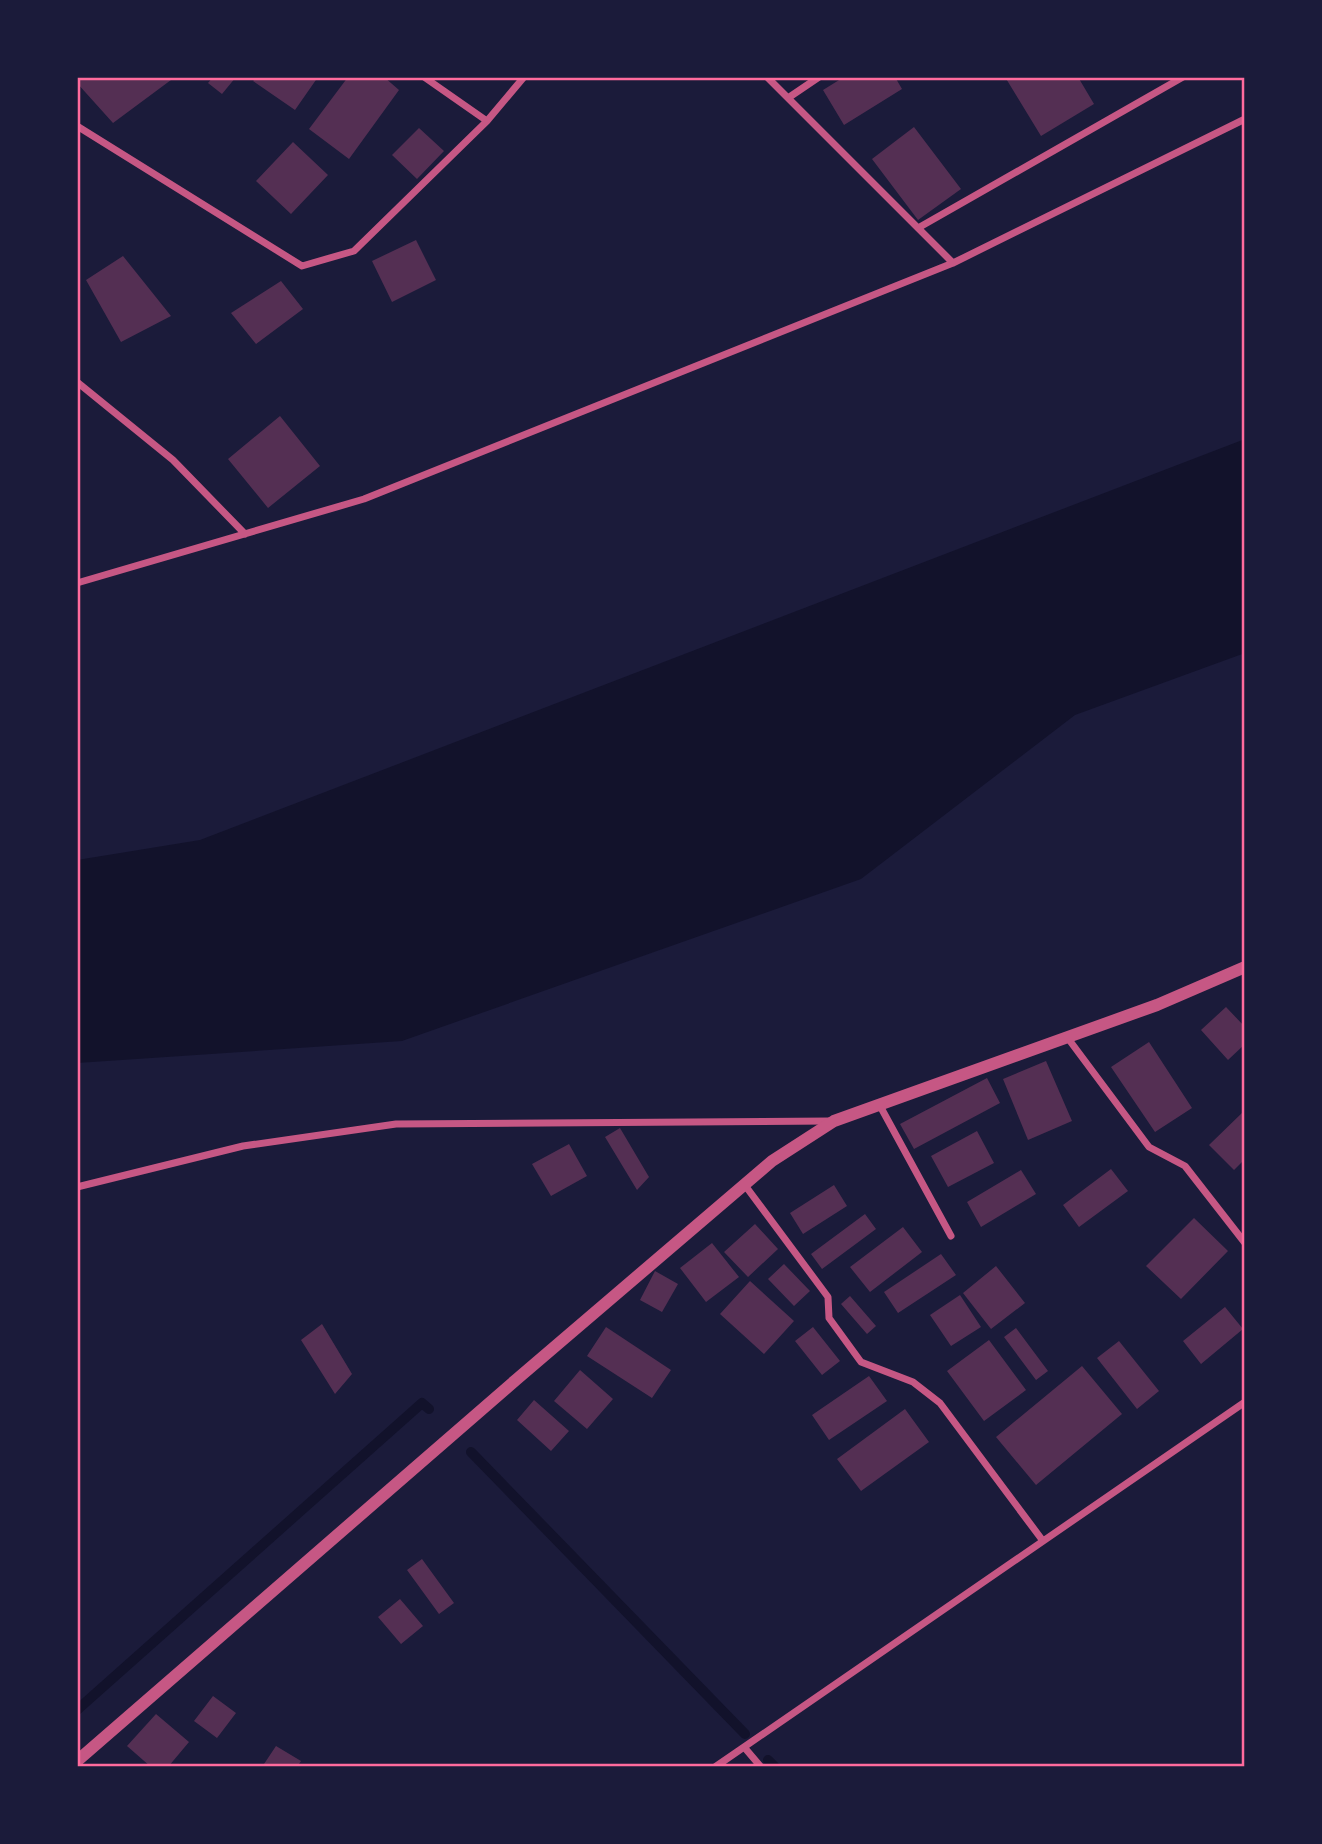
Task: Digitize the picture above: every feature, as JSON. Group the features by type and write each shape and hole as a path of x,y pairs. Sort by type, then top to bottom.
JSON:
{"street":[{"path":"424,77 487,121"},
{"path":"77,126 302,266 354,251 487,121 524,77"},
{"path":"767,77 953,262"},
{"path":"788,98 819,77"},
{"path":"918,228 1183,77"},
{"path":"77,583 364,499 953,262 1245,119"},
{"path":"77,382 173,460 245,534"},
{"path":"77,1761 517,1378 772,1161 834,1121 1157,1005 1245,967"},
{"path":"1067,1037 1149,1147 1185,1166 1245,1243"},
{"path":"879,1104 951,1236"},
{"path":"77,1186 243,1146 396,1124 834,1121"},
{"path":"744,1184 828,1297 829,1318 861,1362 913,1382 940,1403 1043,1541"},
{"path":"715,1767 1245,1402"},
{"path":"744,1748 761,1767"}],"shaded area":[{"path":"1245,439 1245,653 1075,715 861,879 402,1041 77,1063 77,860 200,840"}],"building":[{"path":"77,77 169,77 171,80 113,123 77,83"},
{"path":"213,77 236,77 222,94 208,83"},
{"path":"257,77 318,77 295,110 253,81"},
{"path":"348,77 384,77 399,90 349,159 309,129"},
{"path":"844,77 895,77 902,89 844,125 823,90"},
{"path":"1005,77 1078,77 1094,104 1041,136"},
{"path":"914,127 961,189 918,220 872,159"},
{"path":"419,128 444,151 417,179 392,155"},
{"path":"293,142 328,175 291,214 256,181"},
{"path":"416,240 436,280 392,302 372,261"},
{"path":"123,256 171,316 121,342 86,280"},
{"path":"281,281 303,309 256,344 231,313"},
{"path":"280,416 320,466 268,508 228,459"},
{"path":"1226,1007 1245,1027 1245,1044 1228,1060 1201,1030"},
{"path":"1149,1042 1192,1108 1155,1132 1111,1067"},
{"path":"1046,1061 1072,1121 1028,1140 1003,1079"},
{"path":"987,1078 1000,1103 914,1149 900,1124"},
{"path":"1244,1111 1245,1159 1234,1170 1209,1145"},
{"path":"620,1128 649,1177 637,1190 605,1137"},
{"path":"977,1131 994,1163 948,1187 931,1156"},
{"path":"569,1144 587,1176 551,1196 532,1164"},
{"path":"1111,1169 1128,1191 1079,1227 1063,1205"},
{"path":"1021,1170 1036,1194 981,1227 967,1202"},
{"path":"834,1185 847,1206 803,1234 790,1213"},
{"path":"865,1214 876,1229 822,1269 811,1254"},
{"path":"1194,1218 1228,1251 1181,1299 1146,1266"},
{"path":"755,1224 778,1249 748,1277 724,1252"},
{"path":"903,1227 922,1252 870,1292 850,1267"},
{"path":"712,1243 739,1277 706,1302 680,1268"},
{"path":"941,1254 956,1275 898,1313 884,1292"},
{"path":"784,1264 810,1291 794,1306 768,1279"},
{"path":"996,1266 1025,1303 991,1329 963,1293"},
{"path":"655,1271 678,1284 662,1312 640,1300"},
{"path":"750,1281 794,1321 764,1354 720,1314"},
{"path":"960,1295 981,1327 951,1346 930,1315"},
{"path":"850,1296 876,1326 867,1334 841,1304"},
{"path":"1225,1307 1243,1329 1201,1364 1183,1341"},
{"path":"322,1324 352,1374 335,1394 301,1340"},
{"path":"606,1327 671,1370 652,1398 587,1356"},
{"path":"813,1327 840,1361 822,1375 795,1341"},
{"path":"1016,1328 1048,1371 1036,1380 1004,1337"},
{"path":"989,1340 1026,1390 984,1421 947,1371"},
{"path":"1119,1341 1159,1391 1137,1409 1097,1358"},
{"path":"1082,1366 1122,1414 1036,1485 996,1437"},
{"path":"580,1370 613,1399 587,1429 554,1401"},
{"path":"869,1376 887,1401 829,1440 812,1415"},
{"path":"534,1400 569,1431 551,1451 517,1420"},
{"path":"905,1409 929,1442 861,1491 837,1459"},
{"path":"422,1559 454,1603 439,1614 407,1570"},
{"path":"400,1599 423,1626 401,1644 378,1617"},
{"path":"213,1696 236,1713 217,1738 194,1721"},
{"path":"156,1714 189,1742 168,1767 151,1767 127,1746"},
{"path":"276,1746 301,1761 297,1767 269,1767 264,1764"}],"waterway":[{"path":"77,1710 422,1403 429,1409"},
{"path":"471,1452 745,1734"},
{"path":"768,1760 775,1767"}]}
